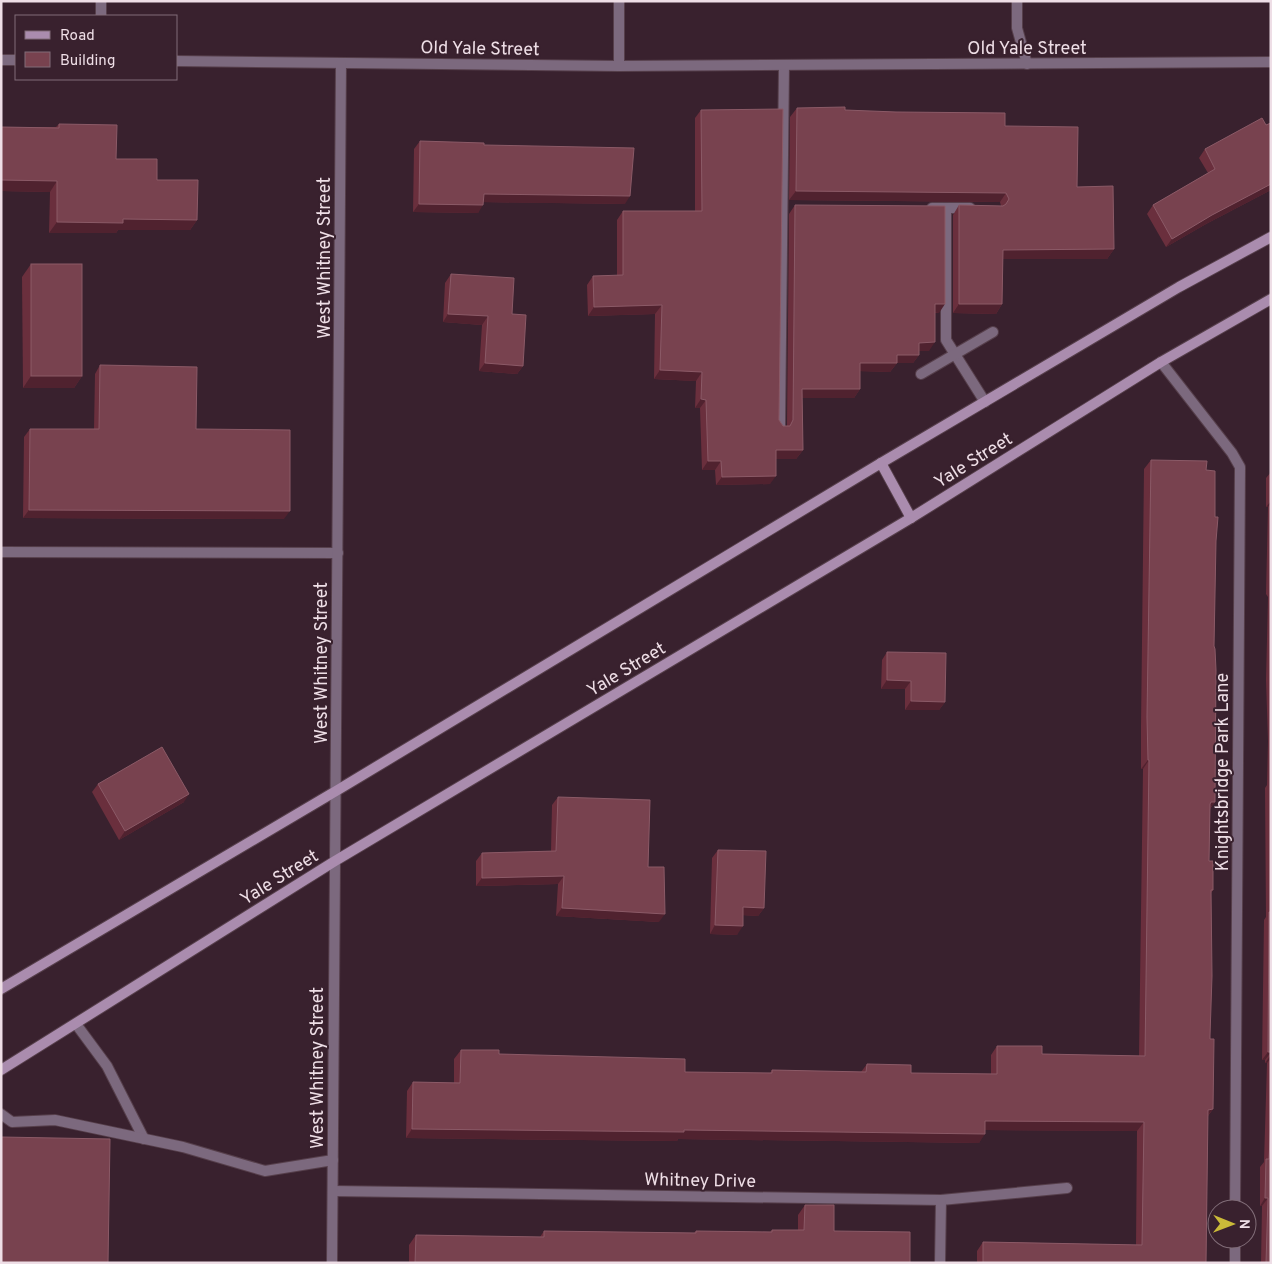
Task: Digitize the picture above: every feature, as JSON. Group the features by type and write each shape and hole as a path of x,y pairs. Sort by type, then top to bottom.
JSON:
{"main road":[{"path":"1,989 336,791 881,463 1179,287 1271,237"},
{"name":"Yale Street","path":"1,1070 335,861 912,518 1160,362 1271,299"},
{"path":"881,463 912,518"}],"street":[{"path":"101,1 101,15"},
{"path":"619,1 619,66"},
{"path":"1017,1 1017,28 1027,64"},
{"path":"1,60 15,60"},
{"name":"Old Yale Street","path":"178,61 619,66 1271,62"},
{"name":"West Whitney Street","path":"332,1263 342,63"},
{"path":"780,429 787,207 784,65"},
{"path":"917,208 976,208"},
{"path":"946,208 946,340 985,402"},
{"path":"921,374 993,332"},
{"name":"Knightsbridge Park Lane","path":"1160,362 1232,453 1240,467 1235,1199"},
{"path":"1,552 338,553"},
{"path":"76,1024 107,1066 144,1139"},
{"path":"1,1114 12,1122 55,1120 144,1139 184,1148 265,1171 333,1160"},
{"name":"Whitney Drive","path":"333,1191 941,1200 1067,1188"},
{"path":"940,1263 941,1200"},
{"path":"1235,1249 1235,1263"}],"building":[{"path":"845,107 845,110 896,112 1005,113 1005,126 1078,127 1077,187 1113,186 1114,249 1003,250 1002,304 959,304 959,205 1003,206 1009,199 1006,193 796,191 797,108"},
{"path":"783,109 779,420 783,426 790,426 793,420 795,205 945,206 945,304 935,304 935,342 919,343 919,355 897,355 897,363 860,363 860,389 802,389 803,450 776,450 776,476 722,477 721,461 708,461 706,400 701,399 702,372 660,370 662,305 594,307 593,276 623,275 623,211 702,211 701,110"},
{"path":"1262,118 1266,125 1271,123 1271,184 1212,215 1172,239 1153,205 1215,169 1205,149"},
{"path":"59,124 117,125 116,159 157,159 157,180 198,180 197,220 123,219 123,223 57,222 57,181 1,180 1,127 59,128"},
{"path":"420,141 484,143 484,145 634,148 630,196 484,194 483,205 419,204"},
{"path":"31,264 82,264 82,376 31,376"},
{"path":"451,274 514,278 512,314 526,315 523,366 485,363 488,316 448,314"},
{"path":"100,365 197,367 196,429 290,430 290,511 29,510 30,429 99,429"},
{"path":"1151,460 1207,461 1206,470 1215,471 1215,517 1218,517 1214,646 1216,670 1215,802 1210,804 1209,861 1213,861 1213,890 1211,890 1212,976 1210,1039 1214,1039 1213,1109 1208,1110 1206,1263 983,1263 983,1242 1142,1245 1144,1122 985,1121 985,1134 412,1129 413,1082 460,1083 461,1050 499,1050 499,1054 685,1059 685,1072 772,1073 772,1070 866,1072 867,1064 911,1065 911,1073 997,1074 997,1046 1042,1046 1042,1054 1145,1056"},
{"path":"887,652 946,653 945,702 911,701 911,681 887,680"},
{"path":"162,747 189,794 125,831 98,784"},
{"path":"558,797 650,800 648,867 664,867 665,914 562,908 564,876 482,878 482,853 556,851"},
{"path":"718,850 766,851 764,908 743,907 743,926 715,925"},
{"path":"1269,912 1271,912 1271,1052 1268,1052"},
{"path":"1271,1121 1271,1263 1266,1263 1268,1198 1265,1198 1266,1159 1269,1159"},
{"path":"1,1137 110,1139 108,1263 1,1263"},
{"path":"805,1205 834,1205 834,1231 910,1232 910,1263 415,1263 416,1235 544,1237 544,1231 696,1233 696,1231 772,1232 772,1230 804,1230"}]}
